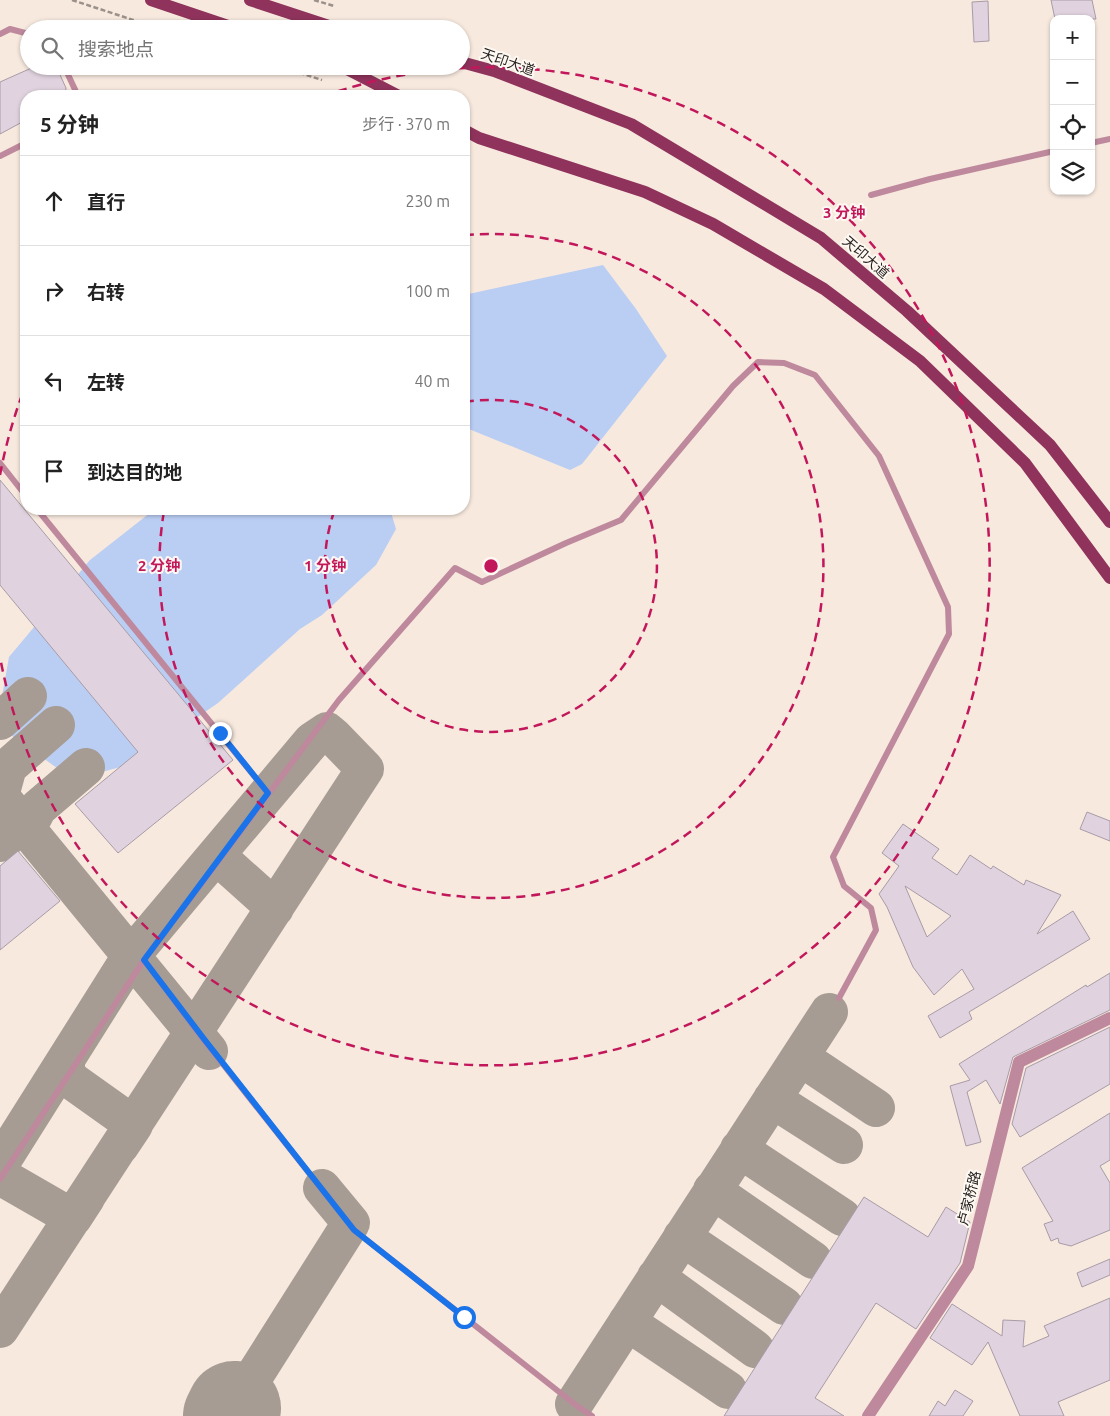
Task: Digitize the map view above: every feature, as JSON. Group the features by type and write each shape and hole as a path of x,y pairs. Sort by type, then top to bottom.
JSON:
{"main road":[{"path":"151,0 210,20"},
{"path":"250,0 311,20"},
{"name":"天印大道","path":"470,64 494,71 632,124 821,238 907,312 1050,445 1110,522"},
{"path":"358,75 387,90"},
{"path":"470,133 479,138 645,192 713,224 824,289 920,361 1025,463 1110,578"}],"street":[{"name":"卢家桥路","path":"868,1416 968,1266 1019,1062 1110,1018"}],"lane":[{"path":"0,34 10,29 20,32"},
{"path":"68,75 75,90"},
{"path":"1095,142 1110,139"},
{"path":"0,156 20,146"},
{"path":"872,194 1050,152"},
{"path":"0,1180 144,960 268,793 339,700 455,568 482,582 566,542 621,520 733,386 758,362 784,363 815,375 879,456 948,607 949,634 834,858 844,886 871,908 876,930 839,998"},
{"path":"0,464 20,489"},
{"path":"42,515 268,793"},
{"path":"144,960 354,1230 592,1416"}],"path":[{"path":"72,0 133,20"},
{"path":"314,0 334,6"},
{"path":"306,75 322,80"}],"water":[{"path":"603,265 636,309 667,356 582,464 570,470 470,429 470,294"},
{"path":"147,515 392,515 396,529 376,565 322,615 300,629 218,703 128,765 83,777 57,768 12,736 0,708 9,657 90,560"}],"building":[{"path":"1051,0 1092,0 1096,19 1095,15 1054,15"},
{"path":"988,1 989,41 974,42 972,2"},
{"path":"20,73 20,75 60,75 66,88 66,90 20,90 20,123 0,134 0,82"},
{"path":"0,480 20,504 20,515 29,515 233,760 118,853 75,804 138,752 0,585"},
{"path":"1087,812 1110,821 1110,841 1080,829"},
{"path":"903,824 939,849 932,858 957,875 970,855 991,869 993,866 1024,885 1026,880 1061,895 1037,934 1073,911 1090,939 969,1012 972,1019 940,1038 928,1016 974,989 962,969 934,995 913,967 887,907 879,894 899,866 882,853","holes":["905,886 951,916 927,937"]},
{"path":"18,851 60,901 0,950 0,866"},
{"path":"1110,973 1110,1010 1013,1057 1000,1104 986,1080 967,1092 981,1142 966,1146 950,1086 970,1080 959,1064 1086,985 1087,987"},
{"path":"1110,1027 1110,1084 1020,1137 1012,1124 1026,1068"},
{"path":"1110,1113 1110,1160 1100,1166 1110,1183 1110,1230 1071,1246 1059,1243 1058,1238 1051,1241 1044,1224 1053,1221 1022,1168"},
{"path":"864,1197 928,1237 946,1207 970,1222 960,1263 916,1329 876,1303 815,1398 844,1416 724,1416"},
{"path":"1110,1259 1110,1275 1082,1287 1077,1273"},
{"path":"1110,1298 1110,1380 1058,1402 1064,1416 1020,1416 988,1342 972,1365 930,1338 952,1304 1002,1336 1003,1320 1025,1321 1023,1347 1049,1336 1044,1326"},
{"path":"955,1390 973,1401 963,1416 929,1416 938,1401 945,1406"}],"taxiway":[{"path":"0,721 28,696"},
{"path":"0,796 8,767 56,725"},
{"path":"0,1164 131,956 312,741 327,731 365,769 0,1329"},
{"path":"0,843 14,831 27,829 38,808 86,767"},
{"path":"0,796 209,1051"},
{"path":"216,855 275,908"},
{"path":"574,1404 829,1012"},
{"path":"800,1057 876,1108"},
{"path":"65,1062 68,1078 134,1125 120,1146"},
{"path":"772,1099 844,1145"},
{"path":"739,1149 842,1217"},
{"path":"0,1164 3,1175 7,1180 73,1218 86,1198"},
{"path":"234,1408 351,1223 322,1188"},
{"path":"712,1190 813,1260"},
{"path":"682,1237 784,1306"},
{"path":"656,1277 755,1349"},
{"path":"627,1322 728,1390"}],"runway":[{"path":"230,1416 234,1408"}],"route":[{"path":"220,733 268,793 144,960 354,1230 464,1317"}]}
